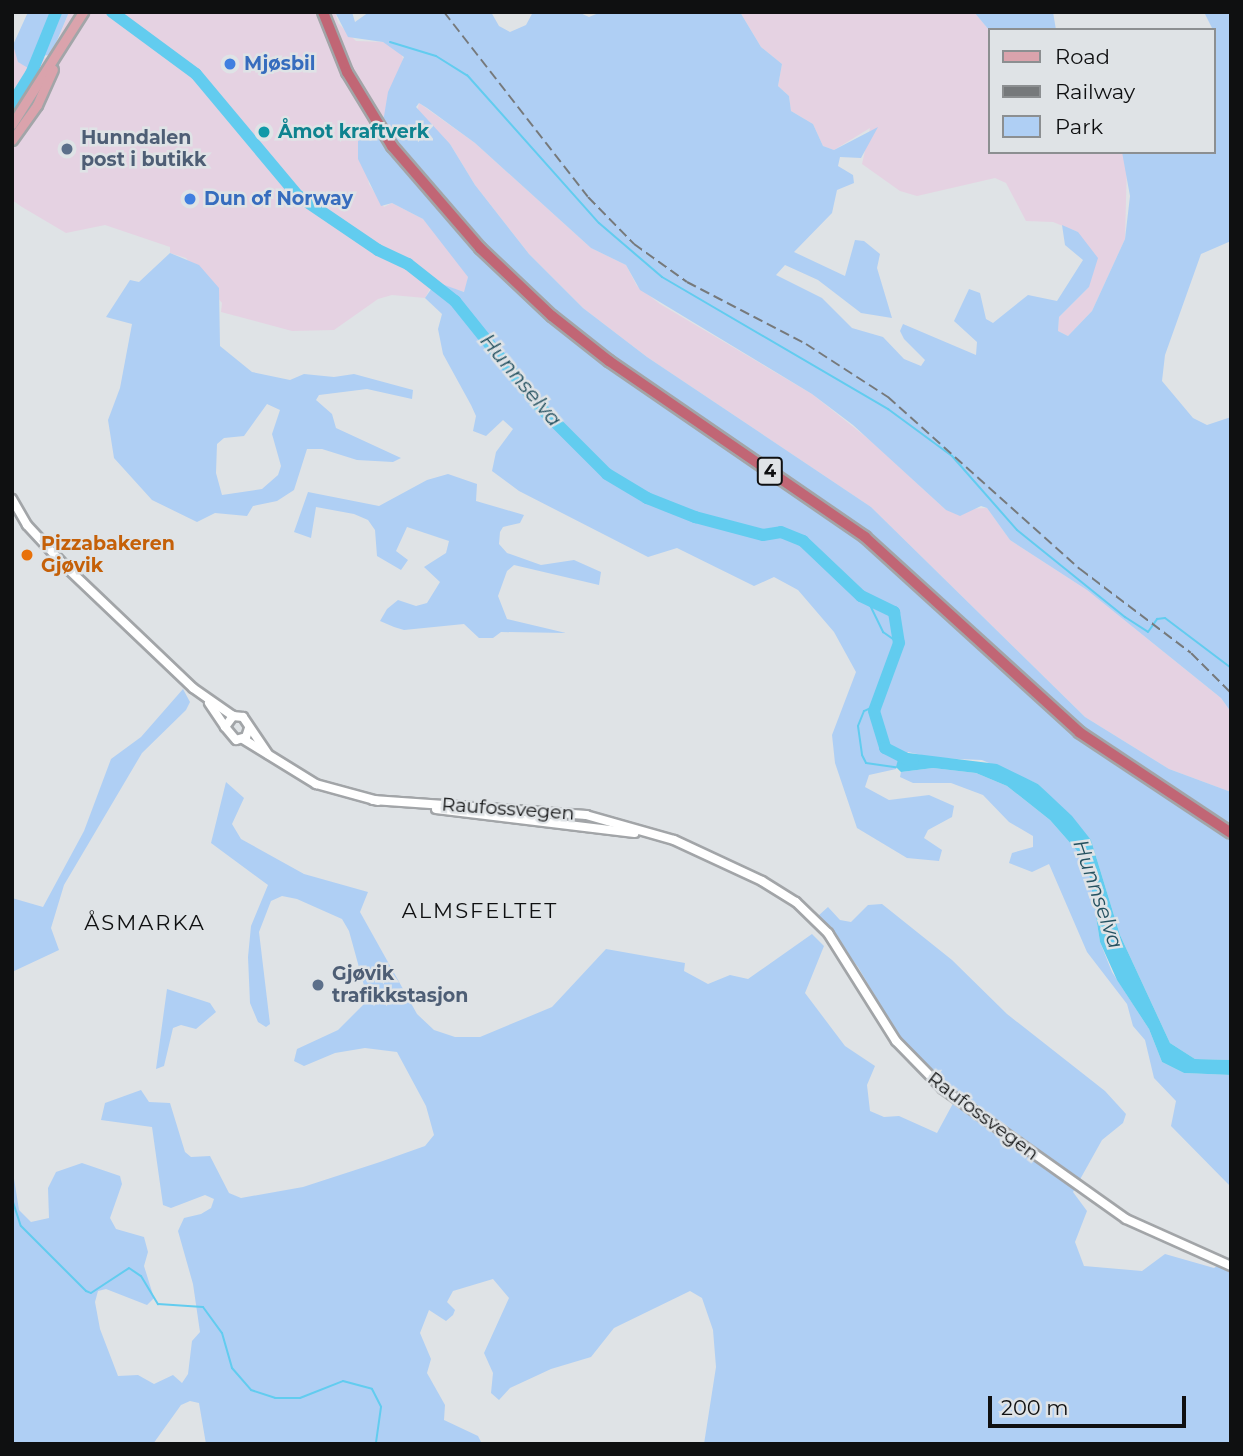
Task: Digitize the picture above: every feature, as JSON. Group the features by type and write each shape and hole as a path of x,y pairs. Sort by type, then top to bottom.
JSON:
{"highway":[{"name":"4","path":"323,12 351,71 418,180 480,248 552,316 619,368 865,537 1079,732 1231,833"},
{"name":"4","path":"330,12 338,41"},
{"name":"4","path":"351,71 382,121 424,177 559,314 621,363 870,533 1073,719 1138,767 1231,827"}],"main road":[{"path":"12,124 83,12"},
{"path":"12,140 37,105 55,60"},
{"name":"Raufossvegen","path":"12,499 44,544 208,701 233,716 243,717 269,754"},
{"name":"Raufossvegen","path":"208,701 230,738 243,739 316,784 373,800 621,829 680,844 762,881 813,917 843,953 896,1041 943,1089 1126,1220 1231,1266"},
{"path":"225,727 233,716"},
{"path":"243,739 249,728"}],"shaded area":[{"path":"69,12 335,12 338,23 356,41 383,42 401,52 403,59 384,116 361,139 369,184 384,207 392,203 423,219 459,261 468,277 465,292 433,283 425,298 392,295 378,299 334,330 292,331 221,312 222,303 186,258 170,253 170,247 105,225 66,233 12,200 12,46 46,58 54,50"},
{"path":"740,12 974,12 988,29 988,154 1123,154 1127,162 1125,239 1092,311 1068,336 1058,331 1059,317 1089,287 1078,232 1053,222 1026,221 1006,183 995,178 917,196 900,191 862,164 870,128 834,150 823,146 813,124 791,111 789,96 778,86 782,64 761,47"},
{"path":"419,103 475,143 591,248 626,265 637,286 660,304 812,394 871,441 946,510 987,508 1010,540 1087,590 1221,698 1231,712 1231,792 1169,769 1085,717 871,507 647,357 583,308 529,254 475,185 450,144 417,113"}],"green space":[{"path":"28,12 69,12 51,55 37,56 28,68 18,62 13,45"},
{"path":"335,12 352,12 355,22 369,12 491,12 499,26 510,32 526,25 533,12 578,12 589,17 601,12 740,12 761,47 782,64 778,86 789,96 791,111 813,124 823,146 834,150 878,127 861,158 840,157 838,166 853,175 854,183 837,190 832,213 794,252 845,276 855,240 864,241 880,254 877,268 892,318 861,313 818,280 785,265 776,275 822,298 852,328 883,337 904,359 921,366 925,360 904,339 900,331 903,324 976,355 977,342 954,321 969,289 980,293 986,319 993,323 1028,295 1057,301 1083,260 1065,245 1062,225 1078,232 1098,258 1089,287 1059,317 1058,331 1068,336 1092,311 1125,239 1130,196 1122,154 1215,154 1215,28 1212,28 1204,12 1231,12 1231,241 1201,254 1165,355 1162,381 1193,418 1207,425 1231,417 1231,712 1221,698 1087,590 1010,540 987,508 981,506 960,516 946,510 853,425 812,394 640,290 626,265 591,248 475,143 419,103 416,107 450,144 475,185 529,254 583,308 647,357 871,507 1085,717 1169,769 1231,792 1231,1060 1195,1059 1170,1043 1120,935 1091,840 1038,784 982,760 935,758 908,752 896,769 869,775 865,787 889,800 929,795 954,806 952,817 928,830 924,838 942,850 939,861 907,858 857,828 835,763 832,735 856,672 834,632 798,590 774,577 754,586 677,548 648,557 519,491 492,471 496,452 513,429 503,420 486,436 473,431 476,416 443,354 438,329 442,314 425,298 436,282 464,292 468,277 423,219 392,203 381,206 358,159 358,141 366,138 384,116 388,92 404,57 383,42 348,37"},
{"path":"974,12 1053,12 1056,28 988,28"},
{"path":"170,253 199,265 219,288 220,346 252,372 290,380 304,374 334,377 354,374 413,390 412,399 367,389 319,395 316,400 332,414 336,428 401,458 393,462 357,460 322,449 307,449 294,490 277,501 253,506 247,516 215,513 197,522 152,500 114,458 108,420 120,388 132,324 106,317 130,280 139,282","holes":["267,404 280,410 272,434 281,466 278,475 262,489 222,495 216,473 217,444 224,438 244,436"]},
{"path":"448,474 477,484 476,501 524,515 520,523 503,527 500,532 499,544 507,553 541,565 574,560 601,572 599,585 514,565 507,571 498,596 507,619 566,633 501,632 493,638 479,638 464,624 404,630 394,627 380,621 387,609 398,600 416,606 427,603 440,582 424,567 446,553 449,541 407,527 396,551 408,560 401,570 377,556 375,530 368,520 354,514 316,507 311,538 294,532 308,492 379,506 427,480"},
{"path":"183,689 190,702 186,710 142,753 64,885 51,928 59,950 12,972 12,898 43,907 84,831 111,759 141,737"},
{"path":"933,768 976,773 1007,786 1050,820 1079,853 1090,878 1100,942 1112,972 1149,1029 1162,1062 1184,1073 1231,1075 1231,1187 1171,1126 1176,1101 1154,1078 1145,1040 1133,1026 1127,1004 1087,952 1049,864 1032,872 1009,863 1012,853 1033,847 1033,836 1009,822 983,795 951,783 913,783 900,777 901,772"},
{"path":"226,782 244,798 232,824 241,839 304,874 368,892 360,912 417,1014 434,1030 455,1037 480,1037 552,1007 606,949 685,963 684,971 708,984 730,975 748,979 812,934 824,946 805,993 845,1046 875,1066 867,1085 870,1111 884,1117 899,1116 937,1133 957,1096 955,1090 904,1045 858,967 818,916 828,907 840,920 851,922 868,905 882,904 952,960 1007,1014 1105,1091 1126,1114 1123,1123 1102,1140 1073,1192 1087,1211 1075,1242 1084,1266 1142,1271 1165,1254 1214,1268 1231,1256 1231,1444 704,1444 716,1367 713,1330 702,1298 690,1291 614,1328 591,1357 551,1369 510,1388 499,1400 491,1393 493,1373 484,1353 509,1298 493,1279 453,1291 447,1302 455,1310 453,1315 446,1321 429,1310 420,1333 431,1359 427,1373 445,1405 444,1420 478,1436 482,1444 206,1444 199,1403 190,1401 181,1405 153,1444 12,1444 12,1166 19,1210 31,1222 49,1218 48,1188 56,1172 82,1163 120,1176 122,1184 110,1218 116,1229 144,1237 148,1252 144,1266 154,1298 147,1305 106,1289 98,1291 95,1302 100,1329 118,1376 138,1375 154,1384 173,1375 182,1383 188,1374 192,1341 200,1332 193,1284 178,1231 184,1218 201,1214 211,1208 214,1199 205,1195 171,1208 163,1205 152,1127 101,1120 105,1103 141,1090 149,1102 170,1103 185,1152 191,1157 210,1156 229,1193 241,1198 303,1187 380,1162 425,1146 434,1135 426,1106 397,1052 365,1048 335,1053 304,1066 294,1061 297,1049 338,1030 368,1000 349,931 342,919 297,899 282,896 271,901 259,932 270,1024 266,1027 258,1022 250,1003 248,957 251,926 268,885 211,843"},
{"path":"167,989 210,1003 216,1012 196,1029 181,1025 173,1028 164,1066 156,1069"}],"water":[{"path":"900,752 997,764 1038,784 1072,816 1091,840 1120,935 1170,1043 1195,1059 1231,1060 1231,1075 1184,1073 1162,1062 1149,1029 1117,980 1100,942 1090,878 1079,853 1050,820 1007,786 976,773 933,768 901,772 896,767"}],"waterway":[{"path":"12,104 31,74 56,12"},
{"name":"Hunnselva","path":"112,12 196,74 297,195 378,250 408,264 455,301 539,406 607,474 647,498 695,517 763,535 781,532 803,541 861,596 894,612 899,643 874,711 885,748 913,762"},
{"path":"390,42 436,56 467,75 599,223 662,277 888,409 952,456 1017,530 1125,617 1148,632 1157,619 1165,618 1231,668"},
{"path":"867,599 883,632 899,643"},
{"name":"Hunnselva","path":"873,707 864,711 858,726 862,755 866,763 896,767"},
{"path":"12,1199 21,1226 86,1291 91,1293 129,1268 141,1276 158,1304 203,1307 222,1333 232,1368 251,1390 275,1398 300,1398 343,1381 372,1389 381,1407 376,1444"}],"railway":[{"path":"444,12 588,197 634,244 687,282 806,344 888,397 1080,569 1191,653 1231,693"}],"place":[{"name":"Mjøsbil","path":"230,64"},
{"name":"Åmot kraftverk","path":"264,132"},
{"name":"Hunndalen post i butikk","path":"67,149"},
{"name":"Dun of Norway","path":"190,199"},
{"name":"Pizzabakeren Gjøvik","path":"27,555"},
{"name":"Gjøvik trafikkstasjon","path":"318,985"}],"district":[{"name":"ALMSFELTET","path":"480,911"},
{"name":"ÅSMARKA","path":"145,923"}]}
